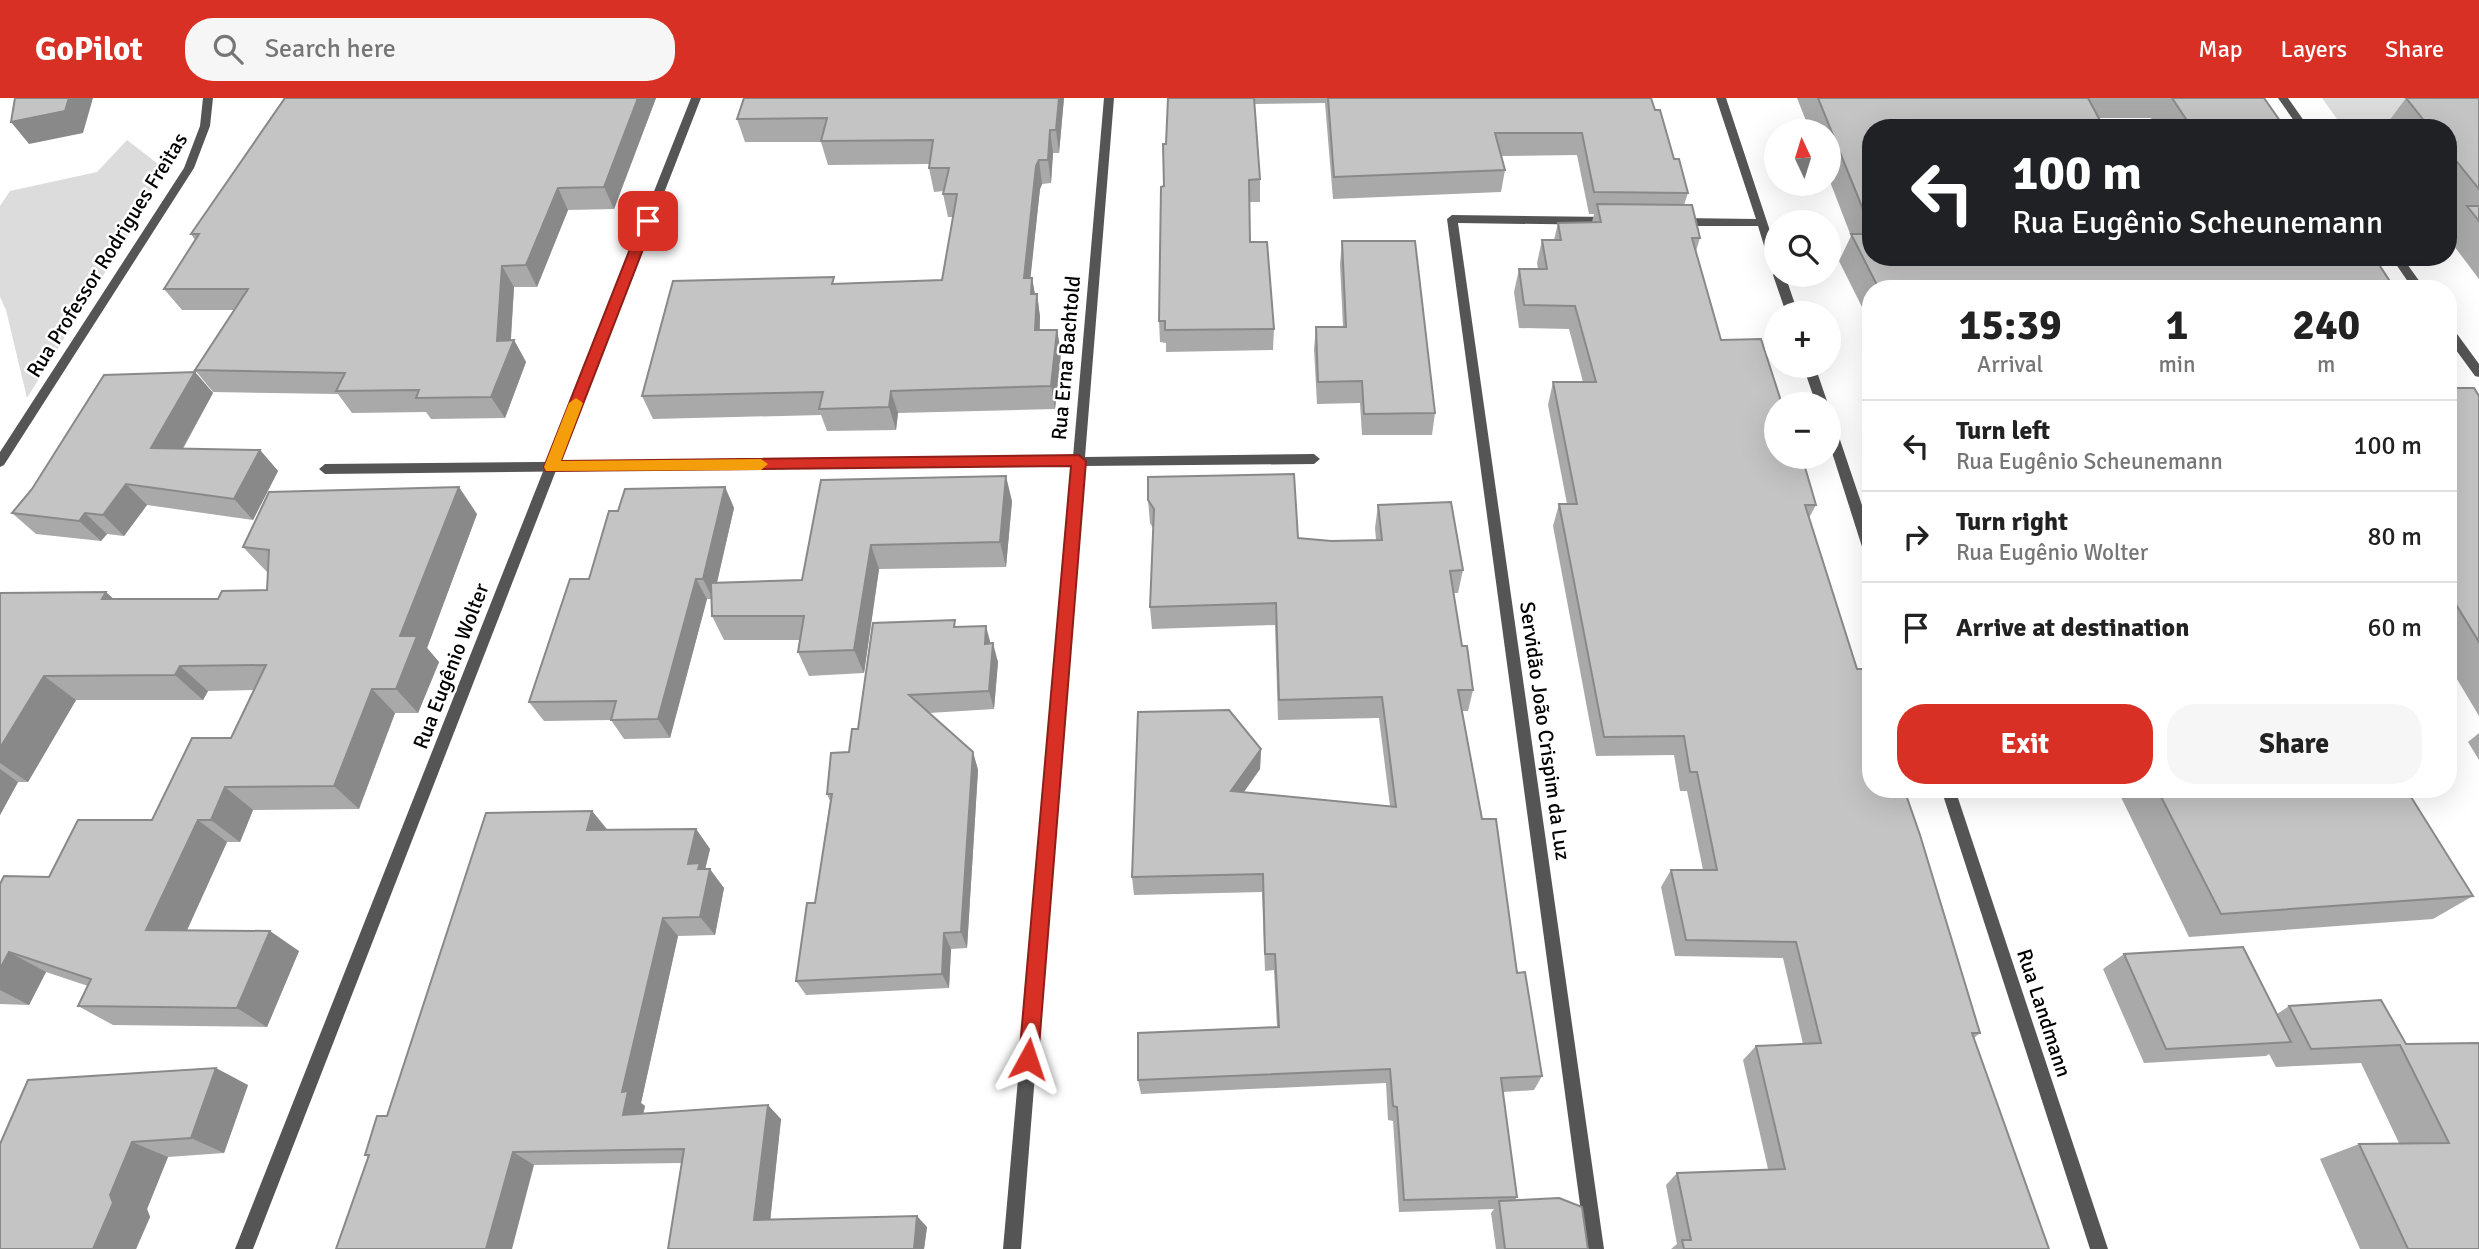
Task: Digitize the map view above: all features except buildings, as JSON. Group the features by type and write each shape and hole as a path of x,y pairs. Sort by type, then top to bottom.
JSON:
{"street":[{"name":"Rua Professor Rodrigues Freitas","path":"0,462 189,168 203,137 209,111 208,98"},
{"name":"Rua Eugênio Wolter","path":"244,1249 696,98"},
{"name":"Rua Erna Bachtold","path":"1012,1249 1110,98"},
{"path":"1721,98 1764,229"},
{"path":"2283,98 2298,119"},
{"name":"Servidão João Crispim da Luz","path":"1595,1249 1452,219 1628,221"},
{"path":"1668,222 1762,223"},
{"path":"2457,342 2479,373"},
{"path":"325,469 1314,458"},
{"path":"1841,462 1862,526"},
{"name":"Rua Landmann","path":"1951,798 2099,1249"}],"shaded area":[{"path":"2322,98 2479,98 2479,119 2337,119"},
{"path":"127,140 162,167 135,224 27,398 6,310 0,297 0,206 10,191 97,172"}],"slow traffic":[{"path":"576,403 551,467 761,464"}],"route":[{"path":"648,221 551,467 1079,461 1028,1059"}]}
